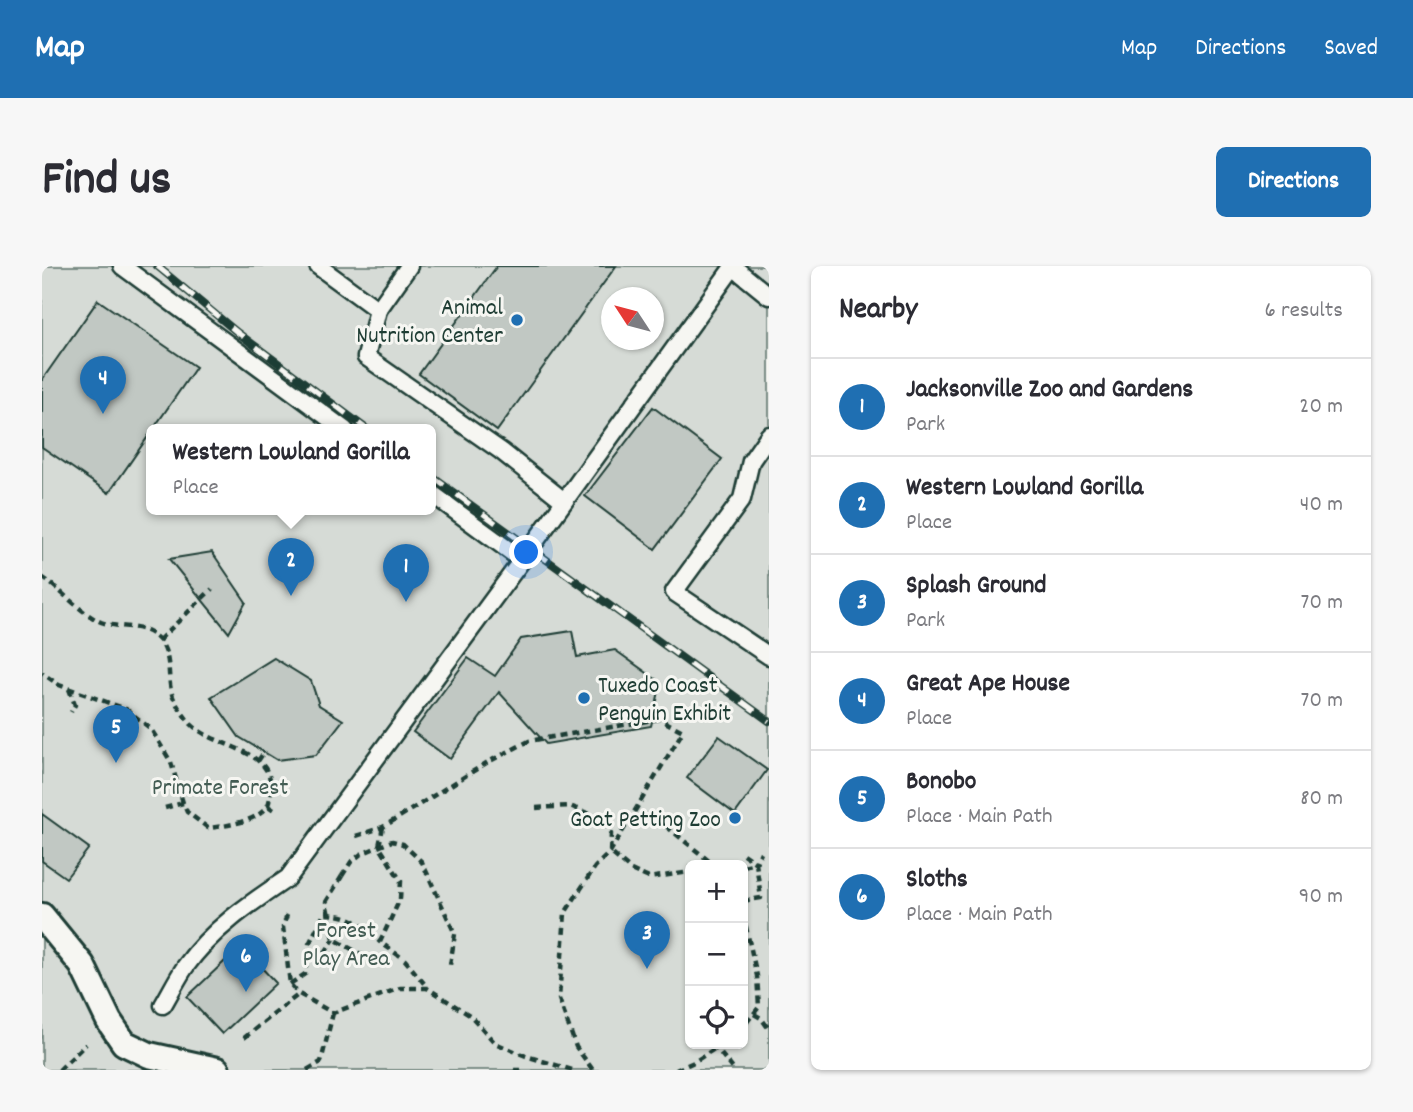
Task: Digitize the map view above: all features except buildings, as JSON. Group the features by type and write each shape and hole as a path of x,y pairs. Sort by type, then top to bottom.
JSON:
{"street":[{"path":"42,916 82,965 109,1021 124,1042 149,1055 217,1070"}],"lane":[{"path":"122,266 337,424"},
{"path":"318,266 378,310"},
{"path":"410,266 378,310 366,358 501,451 564,501"},
{"path":"163,1005 185,968 208,939 241,909 288,878 522,560 733,266 769,296"},
{"path":"769,435 751,461 741,499 674,592 769,656"},
{"path":"436,497 522,560"}],"path":[{"path":"42,577 91,617 116,627 145,629 159,640 170,663 173,696 192,724 209,737 245,750 258,761 268,773 271,792 268,806 264,812 243,822 208,828 187,812 171,762 151,729 126,709 58,685 43,676"},
{"path":"159,640 212,589"},
{"path":"68,688 75,705 71,712"},
{"path":"349,838 383,827 488,762 529,741 659,719 683,731 610,852 594,867 565,913 559,999 576,1047 593,1070"},
{"path":"258,761 264,752"},
{"path":"165,808 183,803"},
{"path":"268,806 274,810"},
{"path":"536,808 569,806 602,820 611,834 610,852"},
{"path":"666,826 708,860"},
{"path":"380,942 400,900 401,881 379,846 383,827"},
{"path":"318,963 334,939 326,902 351,862 361,854 391,841 403,844 422,862 455,934 450,965"},
{"path":"610,852 631,870 649,878 685,873"},
{"path":"748,900 761,898 756,863 761,852"},
{"path":"743,853 756,863"},
{"path":"748,865 756,863"},
{"path":"289,908 283,927 290,984 299,994 332,1013"},
{"path":"290,984 305,974 309,944 324,914 342,915 360,923 405,960 427,988 471,1016 495,1042 526,1056 572,1070"},
{"path":"745,923 757,976 759,1007 748,1021"},
{"path":"334,939 366,957"},
{"path":"332,1013 400,988 427,988"},
{"path":"244,1038 299,994"},
{"path":"307,1070 321,1062 332,1013"},
{"path":"754,1014 761,1018 769,1029"},
{"path":"676,1070 694,1062 710,1049"},
{"path":"716,1049 734,1070"},
{"path":"514,1070 526,1070"}],"green space":[{"path":"42,266 769,266 769,1070 42,1070"}],"railway":[{"path":"157,266 238,333 360,424"},
{"path":"436,480 769,721"}],"place":[{"name":"Animal Nutrition Center","path":"517,320"},
{"name":"Great Ape House","path":"103,414"},
{"name":"Western Lowland Gorilla","path":"291,596"},
{"name":"Jacksonville Zoo and Gardens","path":"406,602"},
{"name":"Tuxedo Coast Penguin Exhibit","path":"584,698"},
{"name":"Bonobo","path":"116,763"},
{"name":"Goat Petting Zoo","path":"735,818"},
{"name":"Splash Ground","path":"647,969"},
{"name":"Sloths","path":"246,992"}],"park label":[{"name":"Primate Forest","path":"220,786"},
{"name":"Forest Play Area","path":"346,943"}]}
